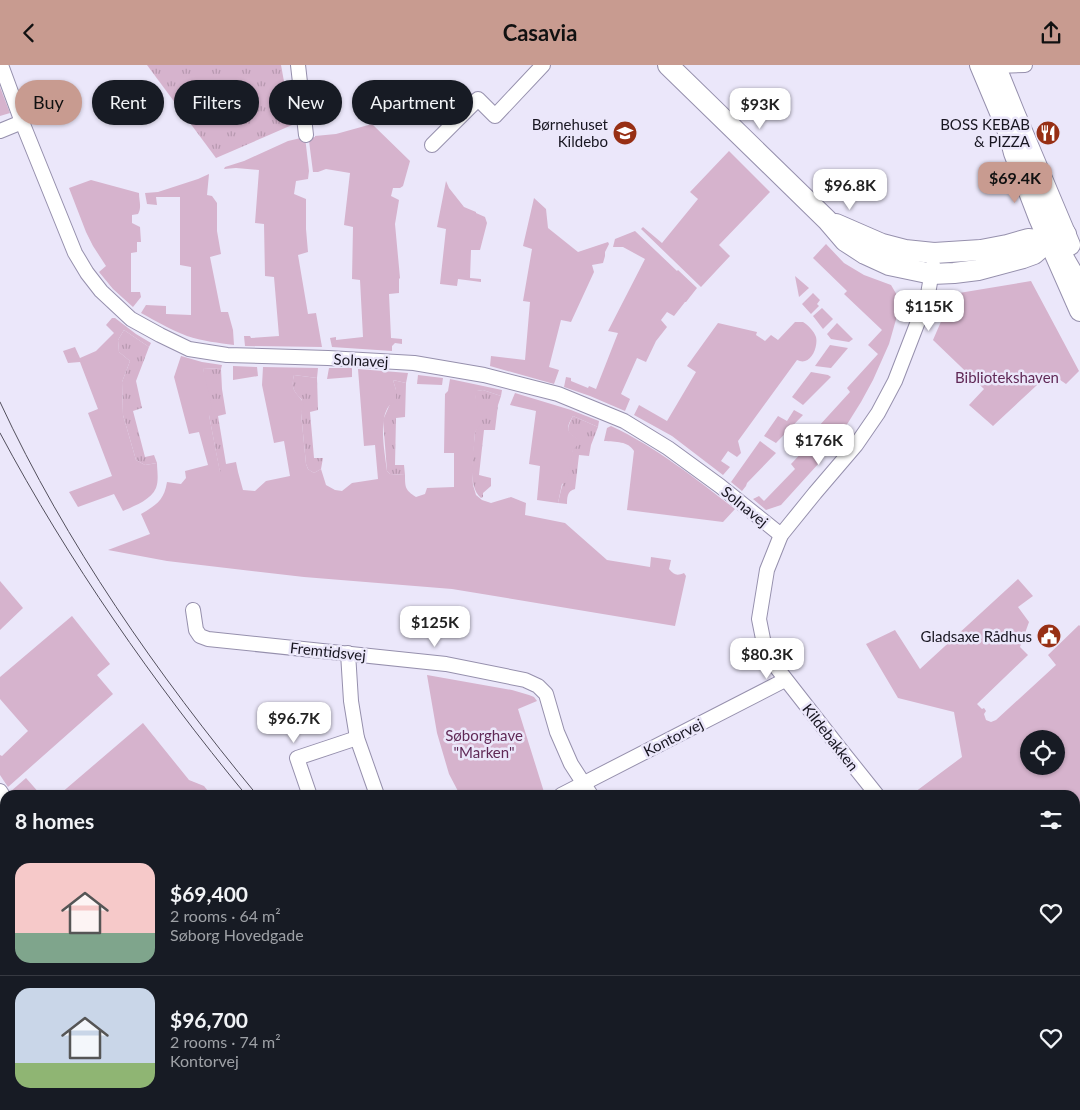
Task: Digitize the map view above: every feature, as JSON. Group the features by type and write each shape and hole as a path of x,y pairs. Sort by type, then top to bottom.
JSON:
{"street":[{"name":"Solnavej","path":"1,65 15,103"},
{"path":"298,65 306,135"},
{"path":"432,145 478,99 495,115 543,65"},
{"path":"668,65 827,220 845,241 865,254 889,265 932,274 978,270 1034,254 1065,235"},
{"path":"990,65 1025,65"},
{"path":"990,65 1009,134 1058,231 1065,235 1080,311"},
{"path":"990,65 1014,112 1080,267"},
{"path":"0,131 15,125"},
{"name":"Solnavej","path":"23,125 75,253 87,273 101,291 131,319 160,335 189,349 227,355 414,363 484,375 558,394 624,421 668,448 720,486 781,535"},
{"path":"827,220 882,244 905,250 934,253 981,250 1028,239 1065,235"},
{"path":"1065,235 1056,245 1080,286"},
{"name":"Kildebakken","path":"873,790 773,663 764,643 759,619 767,570 781,535 856,445 878,413 895,381 928,294 934,253"},
{"name":"Fremtidsvej","path":"193,610 196,630 200,635 208,639 446,664 526,680 538,686 546,694 557,732 571,764 587,789"},
{"path":"348,653 351,701 357,738 376,790"},
{"name":"Kontorvej","path":"587,789 785,680"},
{"path":"308,790 297,758 357,738"}],"green space":[{"path":"147,65 281,65 284,80 269,80 269,125 292,125 216,158 192,125 259,125 259,80 174,80 174,101 164,88 164,80 158,80"},
{"path":"0,87 10,113 0,116"},
{"path":"373,125 410,161 403,186 393,188 391,196 399,200 395,224 400,278 399,293 389,294 391,338 402,339 402,344 395,343 392,346 392,351 332,347 330,338 336,337 336,340 363,337 360,280 352,279 353,227 344,225 350,173 326,169 313,172 309,141 315,136 336,134"},
{"path":"305,137 309,171 308,179 296,181 294,194 306,199 308,252 298,255 308,314 316,313 322,347 245,346 244,336 250,336 251,338 279,336 274,277 265,276 264,224 255,223 259,170 224,169 288,141"},
{"path":"729,151 770,192 719,245 730,256 701,287 641,229 643,227 662,243 698,199 690,192"},
{"path":"209,174 207,195 212,196 217,203 217,231 221,254 210,257 221,312 228,312 233,330 234,345 205,341 187,336 141,313 146,305 166,306 166,314 191,315 191,267 180,265 180,197 156,197 157,205 147,204 145,193 158,192"},
{"path":"91,180 139,193 140,209 138,214 132,215 132,223 140,227 141,242 137,242 137,252 131,253 131,292 140,292 141,297 133,307 113,289 99,272 106,266 86,232 69,188"},
{"path":"446,181 449,188 464,207 485,217 487,223 480,250 471,250 470,278 481,279 481,282 458,279 457,286 440,284 446,229 437,227"},
{"path":"534,198 546,209 548,228 578,252 608,242 609,244 603,263 592,265 594,272 571,322 561,320 549,367 559,370 554,384 490,366 491,356 525,360 530,302 523,301 532,249 523,246"},
{"path":"635,231 697,288 674,316 667,312 661,320 667,327 656,341 646,362 637,358 621,394 630,399 625,411 564,387 566,377 588,388 589,386 596,389 618,333 608,331 645,259 623,247 613,247 615,239"},
{"path":"826,244 844,263 864,275 891,285 901,302 889,344 873,380 841,434 819,463 781,505 766,510 753,499 759,496 764,501 795,469 791,464 822,431 818,427 850,392 847,388 878,354 868,345 882,330 844,294 847,291 813,258"},
{"path":"795,276 809,288 799,297"},
{"name":"Bibliotekshaven","path":"1031,281 1079,371 1066,384 1050,373 993,426 969,405 984,389 933,340 953,294"},
{"path":"813,293 820,300 817,304 819,306 811,314 802,304"},
{"path":"822,308 833,319 823,329 813,316"},
{"path":"112,318 115,318 151,343 149,347 124,330 118,340 119,352 130,361 122,382 123,415 136,460 145,465 157,463 158,475 154,492 142,502 123,511 114,494 78,507 69,492 112,476 88,413 98,409 80,362 68,363 63,351 75,347 80,358 96,351 114,333 106,325"},
{"path":"795,322 803,322 814,333 816,344 814,351 808,360 797,360 738,441 741,453 737,457 728,451 721,461 730,467 723,475 672,436 634,415 639,405 667,421 696,372 687,366 718,323 757,332 756,335 765,341 771,335 778,340"},
{"path":"837,323 853,339 849,342 831,339 827,334"},
{"path":"124,330 149,347 136,381 142,408 133,411 145,457 154,455 157,463 145,465 136,460 123,415 122,382 130,361 119,352 118,340"},
{"path":"830,345 848,348 831,368 815,366"},
{"path":"181,356 222,365 221,369 203,368 212,408 209,415 220,472 238,472 243,490 255,491 266,481 290,476 284,441 274,443 262,385 263,367 318,368 317,378 294,375 293,381 294,389 304,404 301,413 306,464 308,469 314,473 321,469 326,485 335,490 342,491 352,483 378,479 375,445 364,446 358,369 408,373 406,383 393,380 396,390 396,402 390,405 386,412 383,437 387,471 390,474 405,475 406,488 416,497 425,494 427,488 454,487 454,453 444,453 445,394 448,391 450,379 502,390 501,396 483,390 477,391 476,395 476,403 482,413 482,422 475,432 472,472 476,495 482,500 491,503 511,497 526,503 525,515 565,523 607,560 650,567 651,557 671,560 669,569 676,574 684,573 686,576 675,626 452,589 304,577 167,561 108,550 150,534 141,514 158,502 164,494 167,482 181,484 186,478 185,471 208,465 199,432 189,434 174,377"},
{"path":"233,366 257,367 258,376 233,380"},
{"path":"203,368 221,369 226,414 218,416 226,464 236,462 238,472 220,473 209,415"},
{"path":"329,368 352,368 352,377 327,379"},
{"path":"811,372 831,377 803,405 792,397"},
{"path":"294,375 317,378 318,410 310,412 314,458 323,458 321,469 314,473 308,469 306,464 301,413 302,400 294,389"},
{"path":"418,375 443,378 442,385 417,384"},
{"path":"393,380 406,383 405,417 396,418 395,465 404,465 405,475 390,474 387,471 383,420 396,390"},
{"path":"483,390 501,396 495,430 484,430 479,475 491,478 491,486 483,493 481,498 476,492 472,467 475,432 478,424 475,400 476,391"},
{"path":"515,393 571,410 599,421 598,427 573,416 570,421 569,431 581,441 573,450 567,482 562,484 558,503 537,500 540,466 529,464 536,411 510,405"},
{"path":"794,410 803,415 776,443 764,436 778,416 787,421"},
{"path":"573,416 598,427 589,456 579,455 575,489 569,493 567,504 558,503 573,449 580,441 572,436 568,429"},
{"path":"611,426 660,454 735,509 723,522 627,510 634,451 625,444 604,441 607,428"},
{"path":"760,441 776,453 747,483 742,491 731,482"},
{"path":"1018,579 1033,596 1018,607 1029,622 1020,647 1028,655 977,704 986,711 984,714 986,720 991,722 996,720 1056,665 1048,655 1079,625 1080,790 918,790 962,757 954,712 898,698 866,644 895,630 920,669"},
{"path":"0,581 23,608 0,630"},
{"path":"72,616 110,664 97,675 113,694 8,787 0,775 0,755 2,756 28,731 0,699 0,677"},
{"name":"Søborghave \"Marken\"","path":"427,675 512,690 534,697 537,701 518,709 543,790 457,790 449,774 437,733"},
{"path":"143,723 189,780 204,786 207,790 65,790"},
{"path":"26,778 37,790 12,790"}],"tram line":[{"path":"0,402 26,455 84,557 149,655 184,703 253,790"},
{"path":"0,433 54,528 114,620 178,709 242,790"}],"place":[{"name":"Børnehuset Kildebo","path":"625,133"},
{"name":"BOSS KEBAB & PIZZA","path":"1048,133"},
{"name":"Gladsaxe Rådhus","path":"1049,636"}]}
